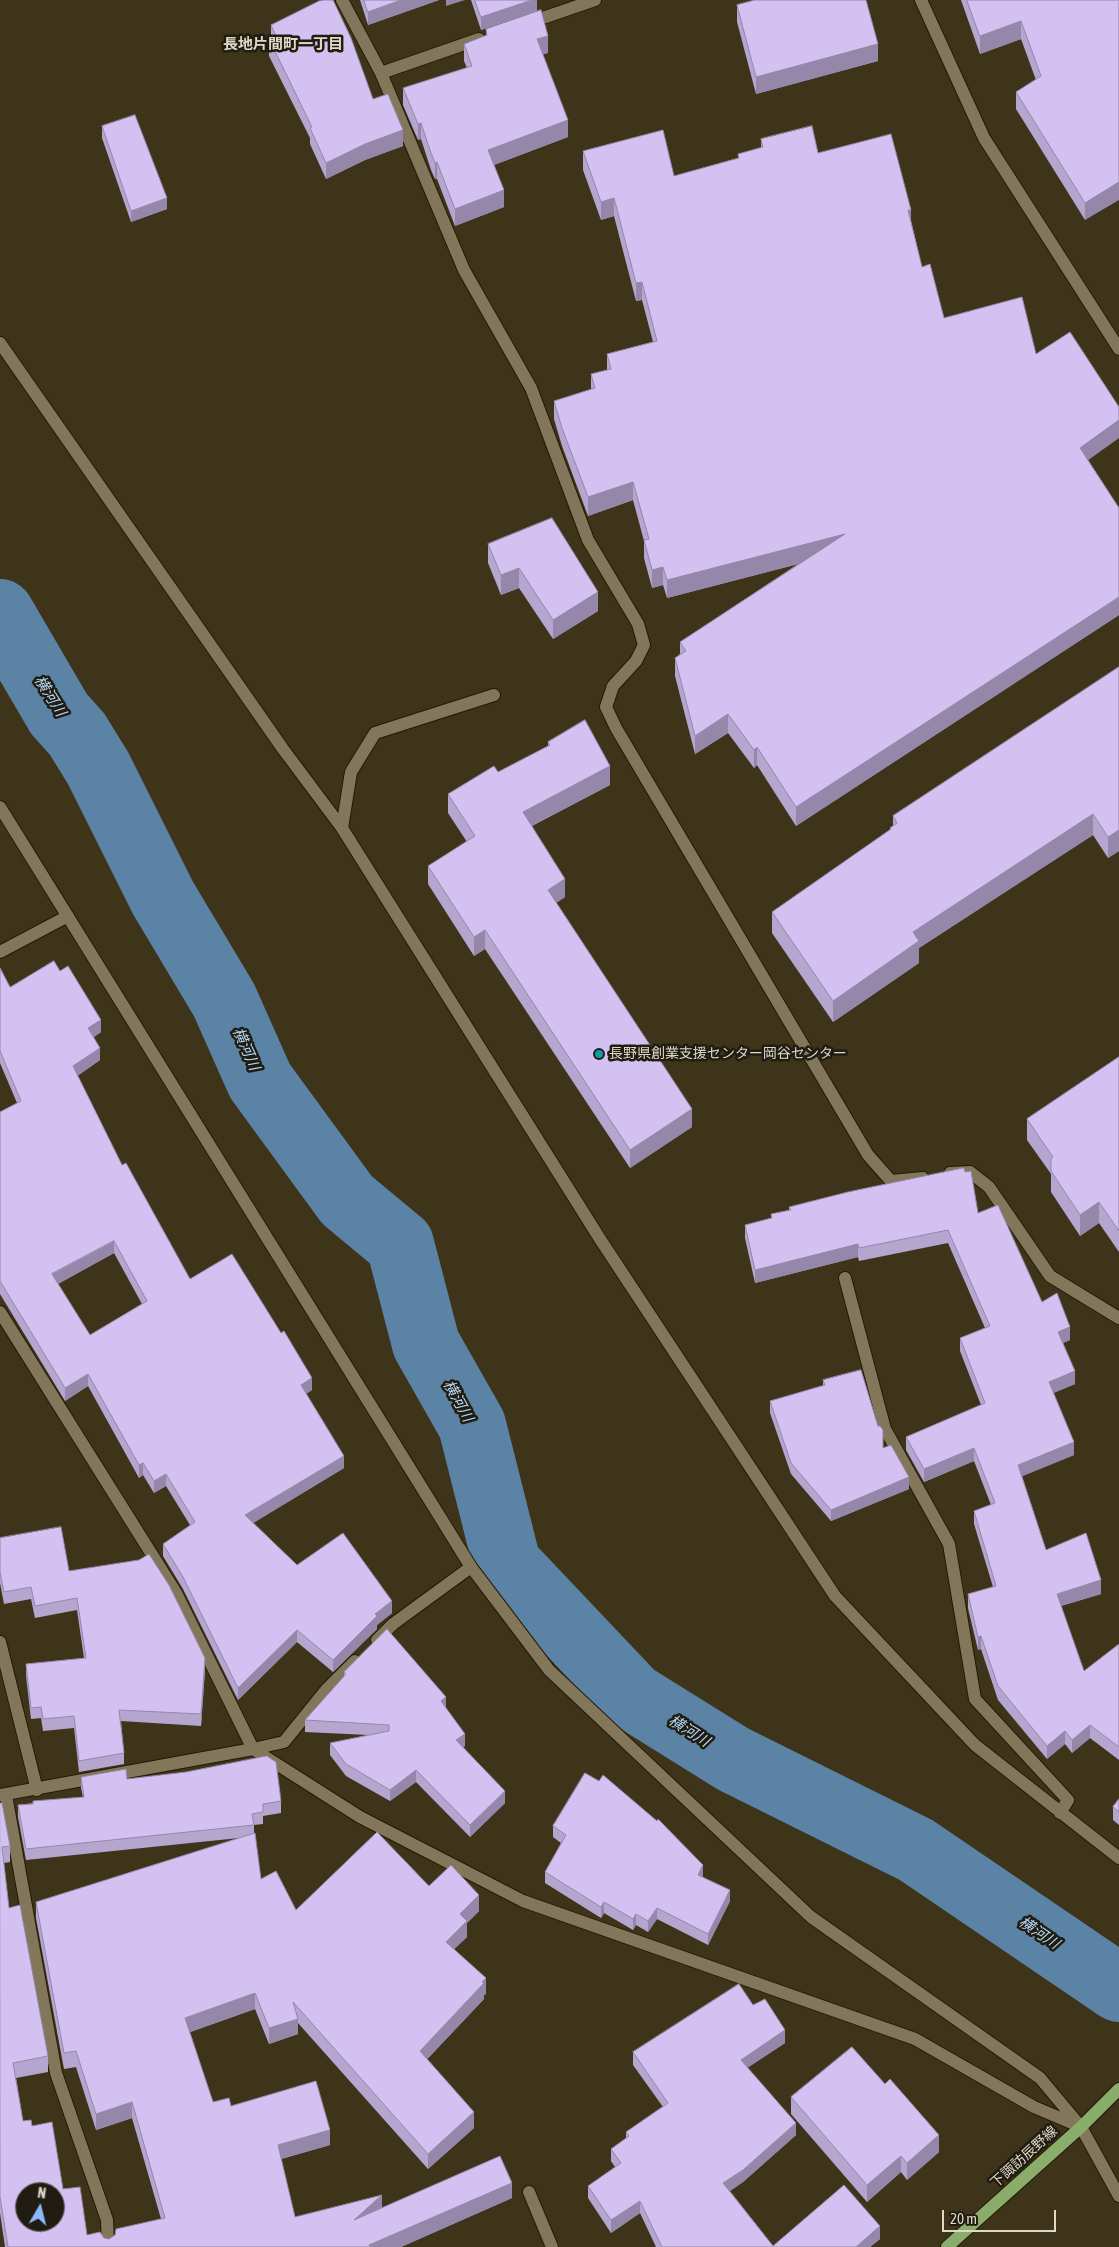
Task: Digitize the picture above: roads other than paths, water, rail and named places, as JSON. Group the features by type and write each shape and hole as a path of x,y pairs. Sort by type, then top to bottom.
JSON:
{"main road":[{"name":"下諏訪辰野線","path":"947,2247 1081,2127 1119,2089"}],"street":[{"path":"342,0 381,73 464,270 531,388 588,540 638,624 644,645 636,661 613,686 606,706 616,728 863,1146 891,1182 970,1172 989,1187 1050,1276 1119,1318"},
{"path":"511,28 595,0"},
{"path":"921,0 984,138 1119,349"},
{"path":"381,73 493,35"},
{"path":"0,342 277,741 342,828 600,1239 836,1596 975,1746 1119,1858"},
{"path":"342,828 352,772 375,732 494,695"},
{"path":"0,807 471,1567 550,1670 811,1917 1040,2078 1081,2127 1119,2196"},
{"path":"0,952 68,916"},
{"path":"845,1278 885,1429 949,1544 975,1698 1068,1800 1060,1813"},
{"path":"0,1312 176,1593 253,1749 360,1817 523,1901 916,2039 1034,2107 1081,2127"},
{"path":"108,2247 107,2220 56,2073 3,1795 38,1790 284,1742 326,1690 393,1624 471,1567"},
{"path":"0,1642 38,1790"},
{"path":"529,2192 552,2247"}],"waterway":[{"name":"横河川","path":"0,613 59,714 77,734 98,768 163,898 224,1000 260,1081 347,1200 400,1244 426,1344 472,1425 507,1564 632,1696 733,1759 916,1850 1119,1988"}],"place":[{"name":"長野県創業支援センター岡谷センター","path":"599,1054"}],"district":[{"name":"長地片間町一丁目","path":"283,44"}]}
